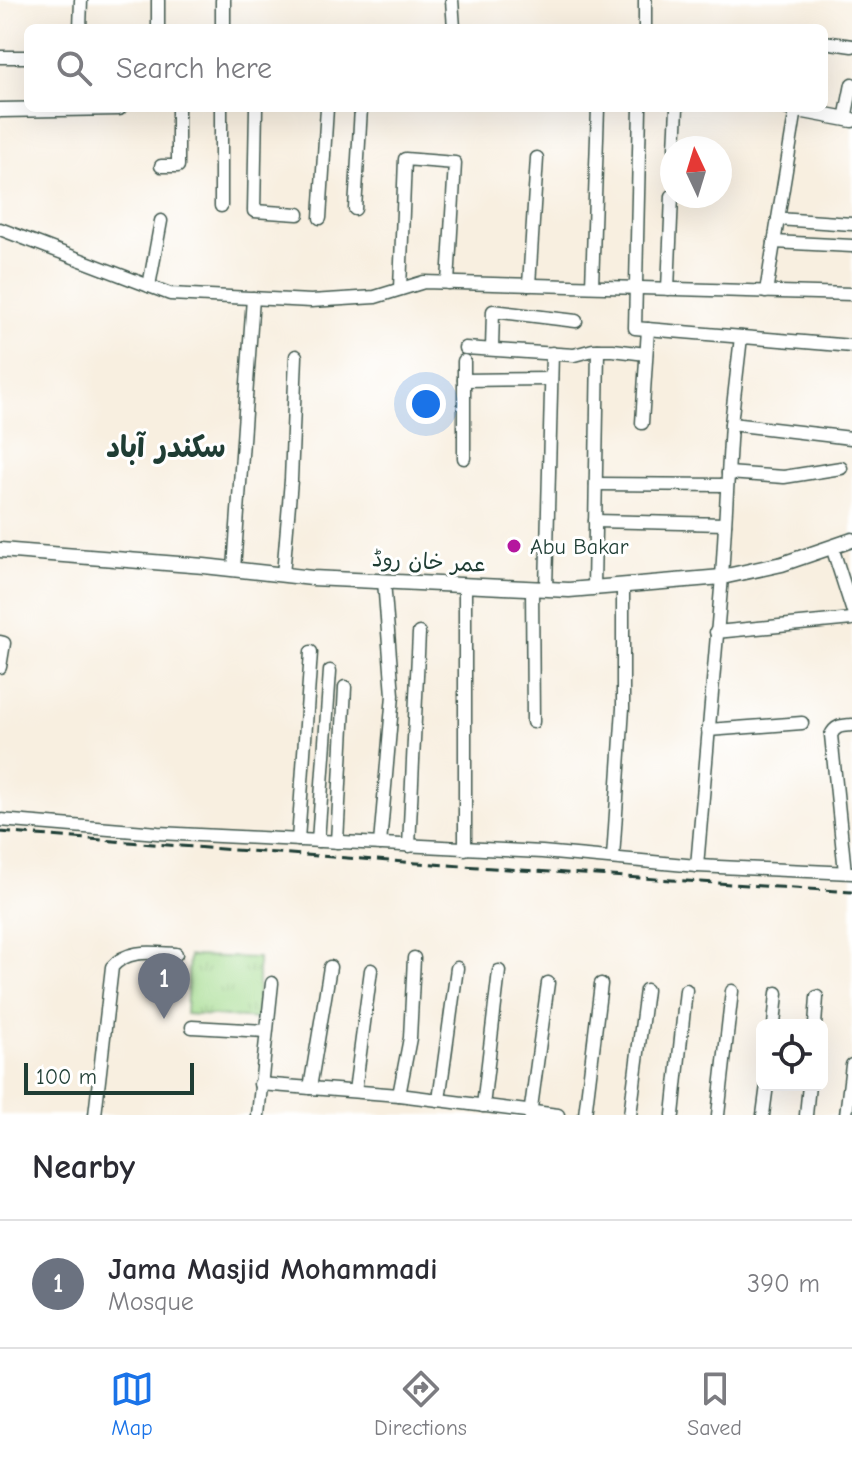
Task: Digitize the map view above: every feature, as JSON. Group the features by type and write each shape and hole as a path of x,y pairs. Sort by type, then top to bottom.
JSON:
{"street":[{"path":"80,24 81,0"},
{"path":"158,0 158,24"},
{"path":"223,0 223,24"},
{"path":"452,0 454,24"},
{"path":"645,0 645,24"},
{"path":"828,43 852,46"},
{"path":"0,57 24,57"},
{"path":"808,112 849,120 852,84"},
{"path":"0,110 24,110"},
{"path":"161,166 178,166 178,112"},
{"path":"221,112 221,206"},
{"path":"256,112 254,211 298,214"},
{"path":"320,218 327,112"},
{"path":"355,209 361,112"},
{"path":"592,286 598,112"},
{"path":"640,112 635,328 852,346"},
{"path":"676,136 677,112"},
{"path":"766,292 792,112"},
{"path":"529,285 537,158"},
{"path":"400,289 405,159 455,163 448,283"},
{"path":"668,289 671,208"},
{"path":"778,219 852,224"},
{"path":"149,286 161,221"},
{"path":"0,229 170,294 311,301 375,297 424,282 852,294"},
{"path":"774,242 852,246"},
{"path":"234,569 253,298"},
{"path":"492,349 493,311 576,321"},
{"path":"642,423 648,329"},
{"path":"697,866 722,577 731,424 741,337"},
{"path":"464,458 464,354 492,349 574,355 598,350 646,354"},
{"path":"594,588 598,350"},
{"path":"533,722 552,353"},
{"path":"283,575 296,356"},
{"path":"464,380 551,379"},
{"path":"731,424 851,438"},
{"path":"596,484 784,477 841,468"},
{"path":"595,521 725,524"},
{"name":"عمر خان روڈ","path":"0,550 283,575 594,588 722,577 782,564 852,540"},
{"path":"832,547 852,609"},
{"path":"380,844 393,695 384,581"},
{"path":"465,585 465,849"},
{"path":"613,858 623,708 623,585"},
{"path":"716,632 852,619"},
{"path":"409,846 419,633"},
{"path":"0,642 4,643 0,667"},
{"path":"298,840 311,652"},
{"path":"318,841 330,671"},
{"path":"337,842 345,687"},
{"path":"708,730 802,723"},
{"path":"0,820 158,833 848,873 831,735 840,726 852,725"},
{"path":"838,796 852,796"},
{"path":"95,1115 112,967 119,959 136,953 176,954"},
{"path":"399,1095 410,1038 414,958"},
{"path":"310,1088 330,967"},
{"path":"439,1100 457,968"},
{"path":"355,1091 371,970"},
{"path":"483,1106 499,971"},
{"path":"258,1115 272,983"},
{"path":"530,1114 548,983"},
{"path":"585,1115 601,984"},
{"path":"630,1115 646,990"},
{"path":"673,1115 686,990"},
{"path":"718,1115 732,991"},
{"path":"775,1019 777,993"},
{"path":"815,1019 817,997"},
{"path":"192,1027 266,1031"},
{"path":"846,1115 852,1065"},
{"path":"260,1084 399,1095 530,1114 558,1115"},
{"path":"763,1115 766,1091"},
{"path":"806,1115 808,1091"}],"green space":[{"path":"189,956 258,958 258,1019 186,1014"}],"railway":[{"path":"0,832 852,892"}],"place":[{"name":"Abu Bakar","path":"514,546"},
{"name":"Jama Masjid Mohammadi","path":"164,1019"}],"district":[{"name":"سکندر آباد","path":"166,447"}]}
